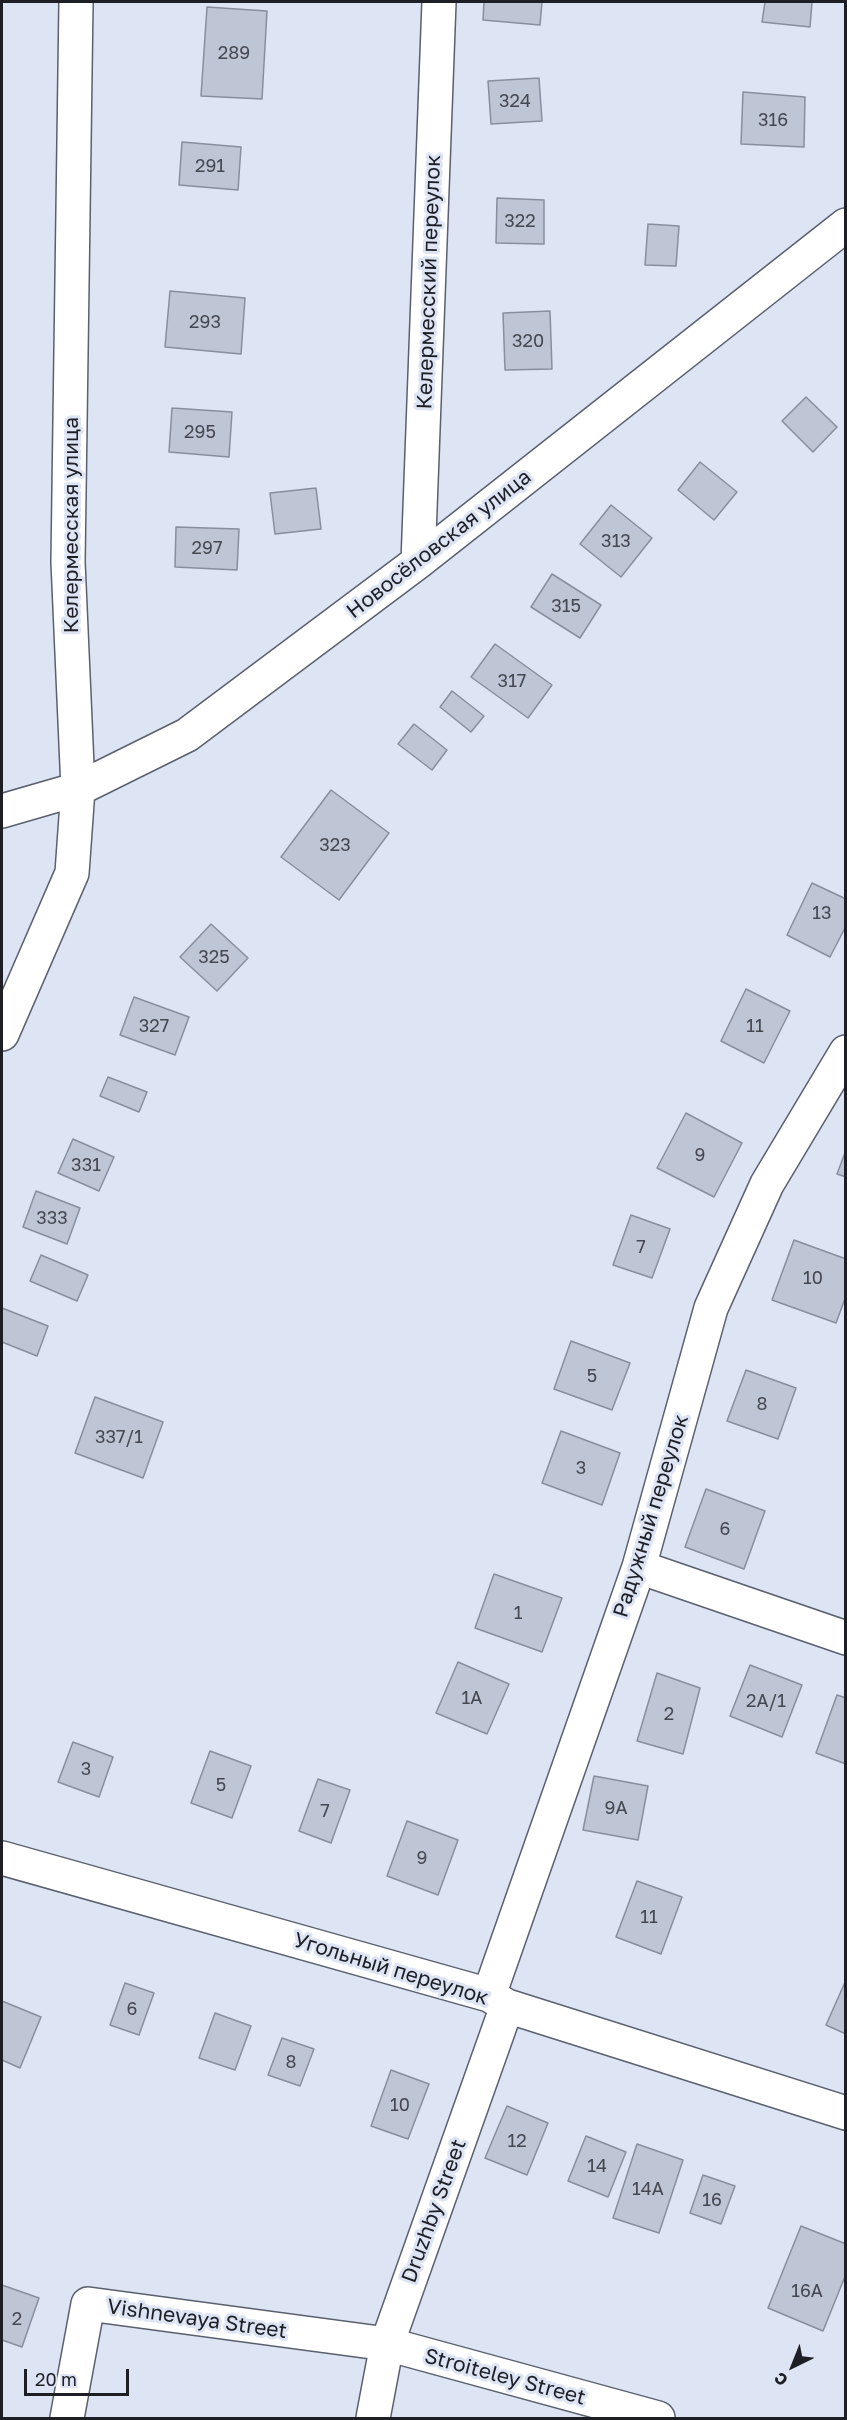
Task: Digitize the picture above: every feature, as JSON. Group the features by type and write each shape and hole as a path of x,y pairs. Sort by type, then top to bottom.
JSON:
{"street":[{"name":"Келермесская улица","path":"2,1034 72,873 78,789 68,562 76,2"},
{"name":"Келермесский переулок","path":"418,561 439,2"},
{"name":"Новосёловская улица","path":"2,811 78,789 187,735 418,561 846,225"},
{"name":"Радужный переулок","path":"498,2001 639,1567 711,1308 767,1184 846,1052"},
{"path":"639,1567 846,1638"},
{"name":"Угольный переулок","path":"2,1857 498,2001 846,2113"},
{"name":"Druzhby Street","path":"374,2418 387,2344 498,2001"},
{"name":"Vishnevaya Street","path":"67,2418 88,2304 387,2344"},
{"name":"Stroiteley Street","path":"387,2344 658,2418"}],"building":[{"path":"484,2 542,2 540,25 483,20"},
{"path":"765,2 812,2 810,27 762,22"},
{"path":"207,7 267,11 262,99 201,96"},
{"path":"539,78 542,121 491,124 488,81"},
{"path":"743,92 805,97 804,147 741,144"},
{"path":"182,142 241,147 238,190 179,185"},
{"path":"497,198 544,200 544,244 496,243"},
{"path":"648,224 679,226 676,266 645,265"},
{"path":"170,291 245,298 241,354 165,347"},
{"path":"550,311 552,369 505,370 503,313"},
{"path":"806,397 837,427 813,452 782,421"},
{"path":"172,408 232,412 229,457 169,452"},
{"path":"700,462 737,492 714,520 678,490"},
{"path":"316,488 321,529 275,534 270,493"},
{"path":"611,505 652,538 621,577 580,544"},
{"path":"176,527 239,529 237,570 175,567"},
{"path":"552,574 601,605 580,638 531,607"},
{"path":"495,644 552,685 528,718 471,677"},
{"path":"452,691 484,716 471,732 440,707"},
{"path":"414,724 447,750 432,770 398,744"},
{"path":"331,790 389,833 339,900 281,857"},
{"path":"812,883 846,899 846,926 830,957 787,935"},
{"path":"211,924 248,958 217,991 180,957"},
{"path":"746,989 790,1011 764,1063 721,1041"},
{"path":"134,997 189,1017 175,1055 120,1035"},
{"path":"108,1077 147,1092 139,1112 100,1096"},
{"path":"686,1113 742,1143 714,1197 657,1168"},
{"path":"73,1139 114,1157 99,1191 58,1173"},
{"path":"846,1150 846,1177 837,1174"},
{"path":"36,1191 80,1208 67,1244 23,1227"},
{"path":"631,1215 670,1229 652,1278 613,1265"},
{"path":"794,1240 846,1259 846,1296 836,1323 772,1300"},
{"path":"41,1255 88,1275 77,1301 30,1281"},
{"path":"2,1308 48,1326 37,1356 2,1342"},
{"path":"571,1341 630,1363 612,1410 554,1389"},
{"path":"746,1370 796,1388 778,1439 727,1421"},
{"path":"95,1397 163,1422 143,1478 75,1453"},
{"path":"561,1431 620,1453 602,1505 542,1483"},
{"path":"706,1489 765,1511 744,1569 685,1547"},
{"path":"494,1574 562,1598 542,1652 475,1628"},
{"path":"458,1662 509,1684 487,1734 436,1713"},
{"path":"750,1665 802,1685 782,1737 730,1716"},
{"path":"657,1673 700,1688 683,1754 637,1741"},
{"path":"837,1695 846,1698 846,1764 816,1753"},
{"path":"73,1742 113,1757 99,1797 58,1782"},
{"path":"210,1751 251,1766 232,1818 191,1803"},
{"path":"594,1776 648,1786 638,1840 583,1830"},
{"path":"318,1779 350,1790 331,1843 299,1831"},
{"path":"407,1821 458,1840 438,1895 387,1876"},
{"path":"637,1881 682,1897 661,1954 616,1937"},
{"path":"846,1980 846,2034 826,2025"},
{"path":"125,1983 154,1993 139,2035 110,2025"},
{"path":"2,2001 41,2017 20,2068 2,2060"},
{"path":"215,2013 251,2026 235,2070 199,2058"},
{"path":"282,2038 314,2049 300,2086 268,2075"},
{"path":"391,2070 429,2084 408,2139 371,2126"},
{"path":"507,2106 548,2123 527,2175 485,2158"},
{"path":"586,2136 626,2152 608,2197 568,2181"},
{"path":"637,2144 683,2160 659,2233 613,2218"},
{"path":"703,2175 735,2186 721,2224 690,2213"},
{"path":"801,2226 846,2244 846,2274 823,2331 768,2308"},
{"path":"2,2285 39,2298 22,2347 2,2340"}]}
